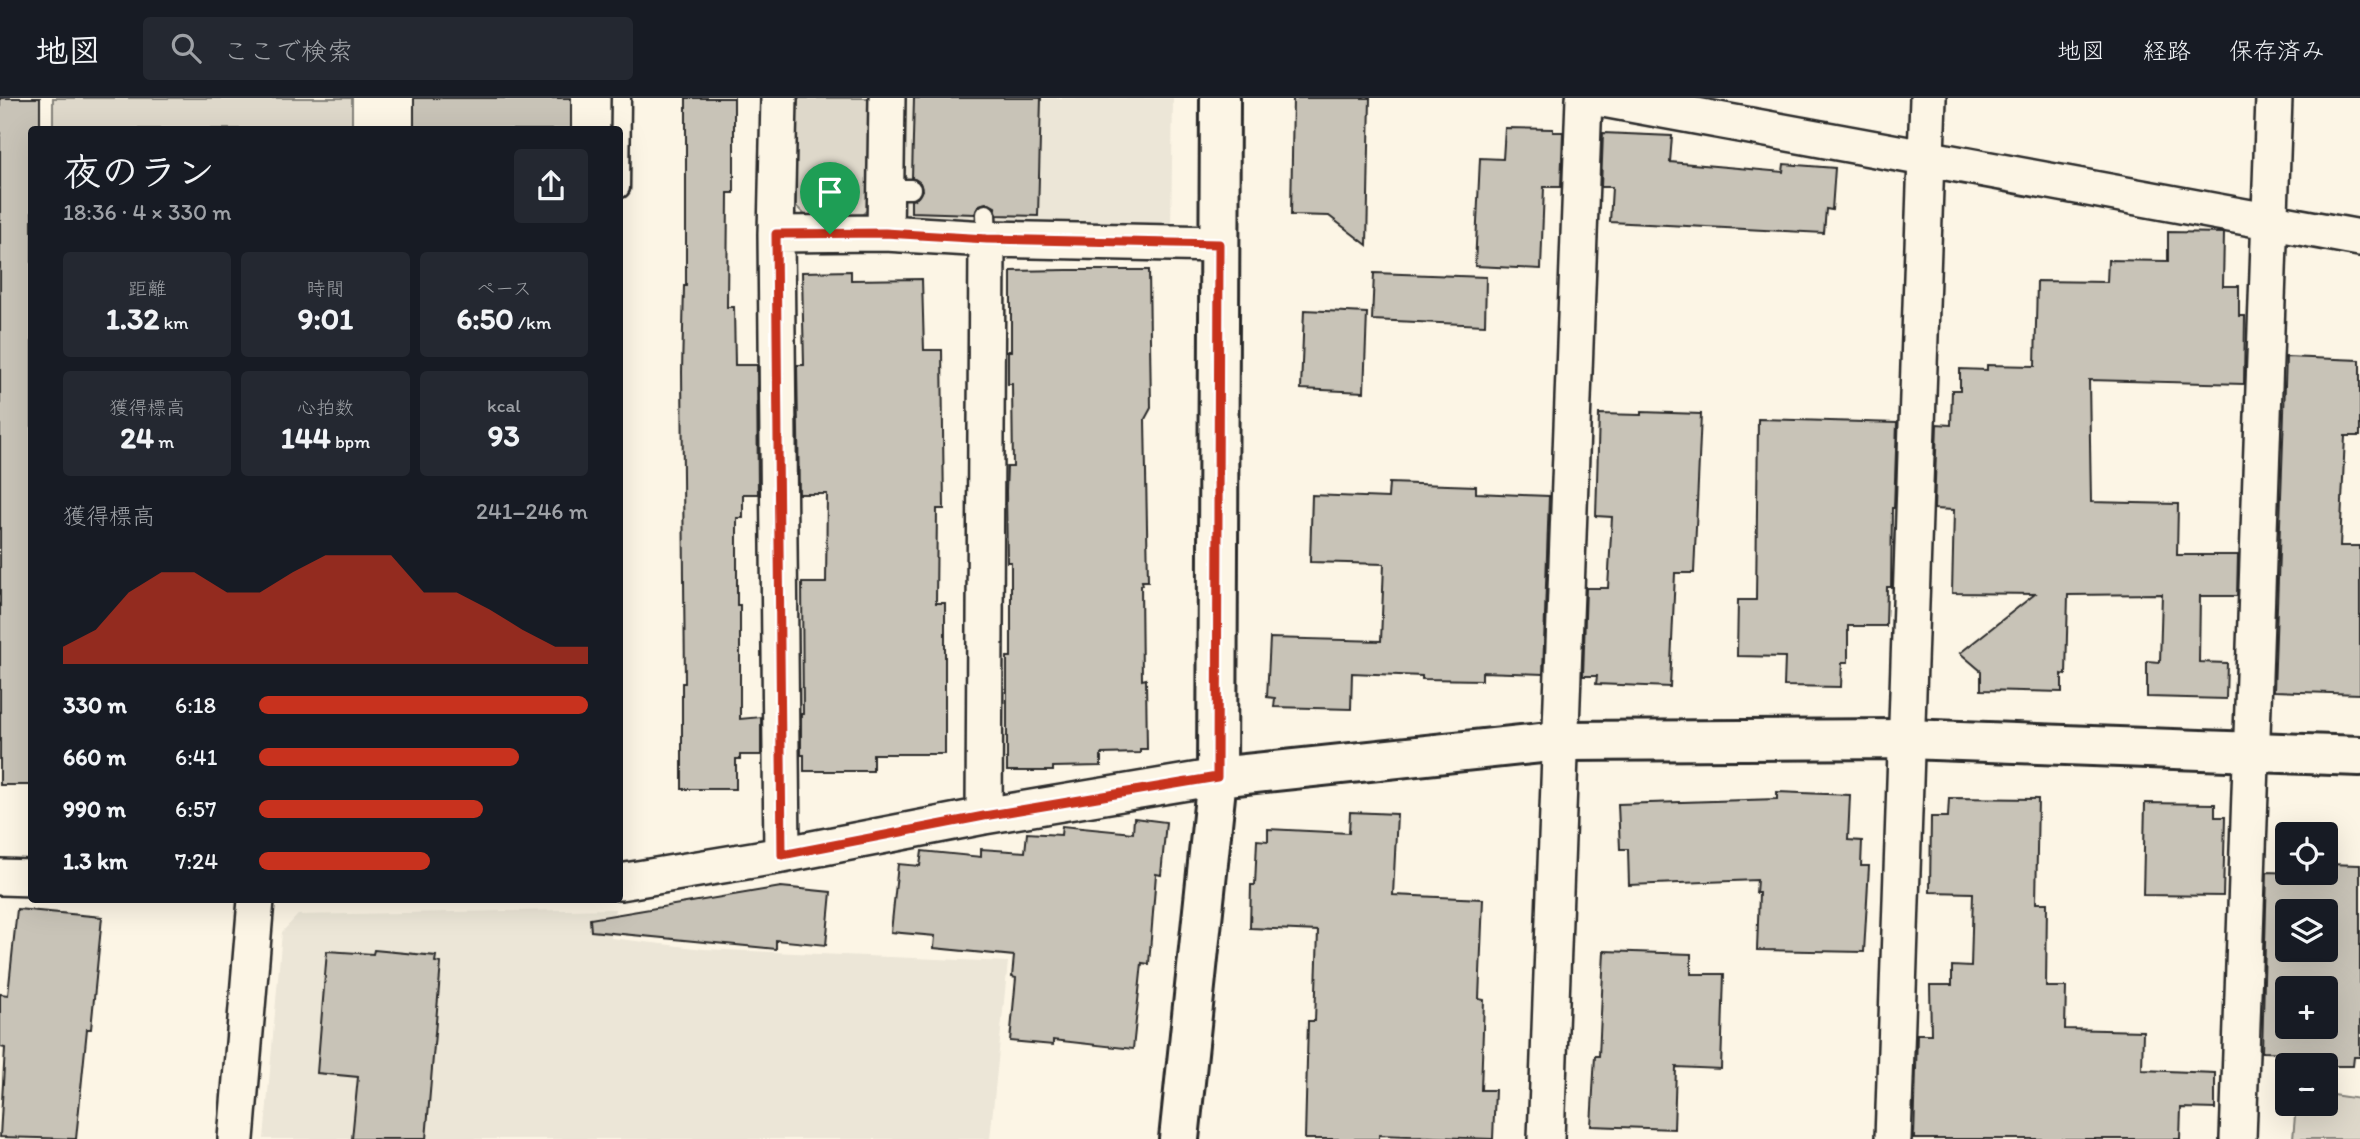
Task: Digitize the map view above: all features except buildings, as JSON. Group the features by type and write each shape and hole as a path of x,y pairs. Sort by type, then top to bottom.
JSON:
{"street":[{"path":"779,98 776,234 782,855"},
{"path":"885,233 898,189 887,98"},
{"path":"1178,1139 1217,777 1220,98"},
{"path":"1546,1139 1584,98"},
{"path":"1598,98 2360,238"},
{"path":"1893,1139 1928,98"},
{"path":"2238,1139 2274,98"},
{"path":"776,234 885,233 987,227 1219,244"},
{"path":"984,816 987,227"},
{"path":"623,882 1217,777 1560,741 1907,739 2360,756"},
{"path":"0,877 28,878"},
{"path":"236,1139 256,903"}],"lane":[{"path":"621,98 621,126"}],"shaded area":[{"path":"53,98 352,98 352,126 53,126"},
{"path":"796,98 875,98 873,205 856,220 808,218 796,206"},
{"path":"901,98 1173,98 1171,229 911,220 898,205"},
{"path":"615,909 611,938 704,949 1008,962 990,1139 264,1139 282,932 298,915"},
{"path":"2338,1096 2360,1099 2360,1139 2293,1139 2295,1116 2338,1116"}],"route":[{"path":"885,233 987,239 1219,244 1217,777 984,816 782,855 776,234 830,234 885,233"}]}
